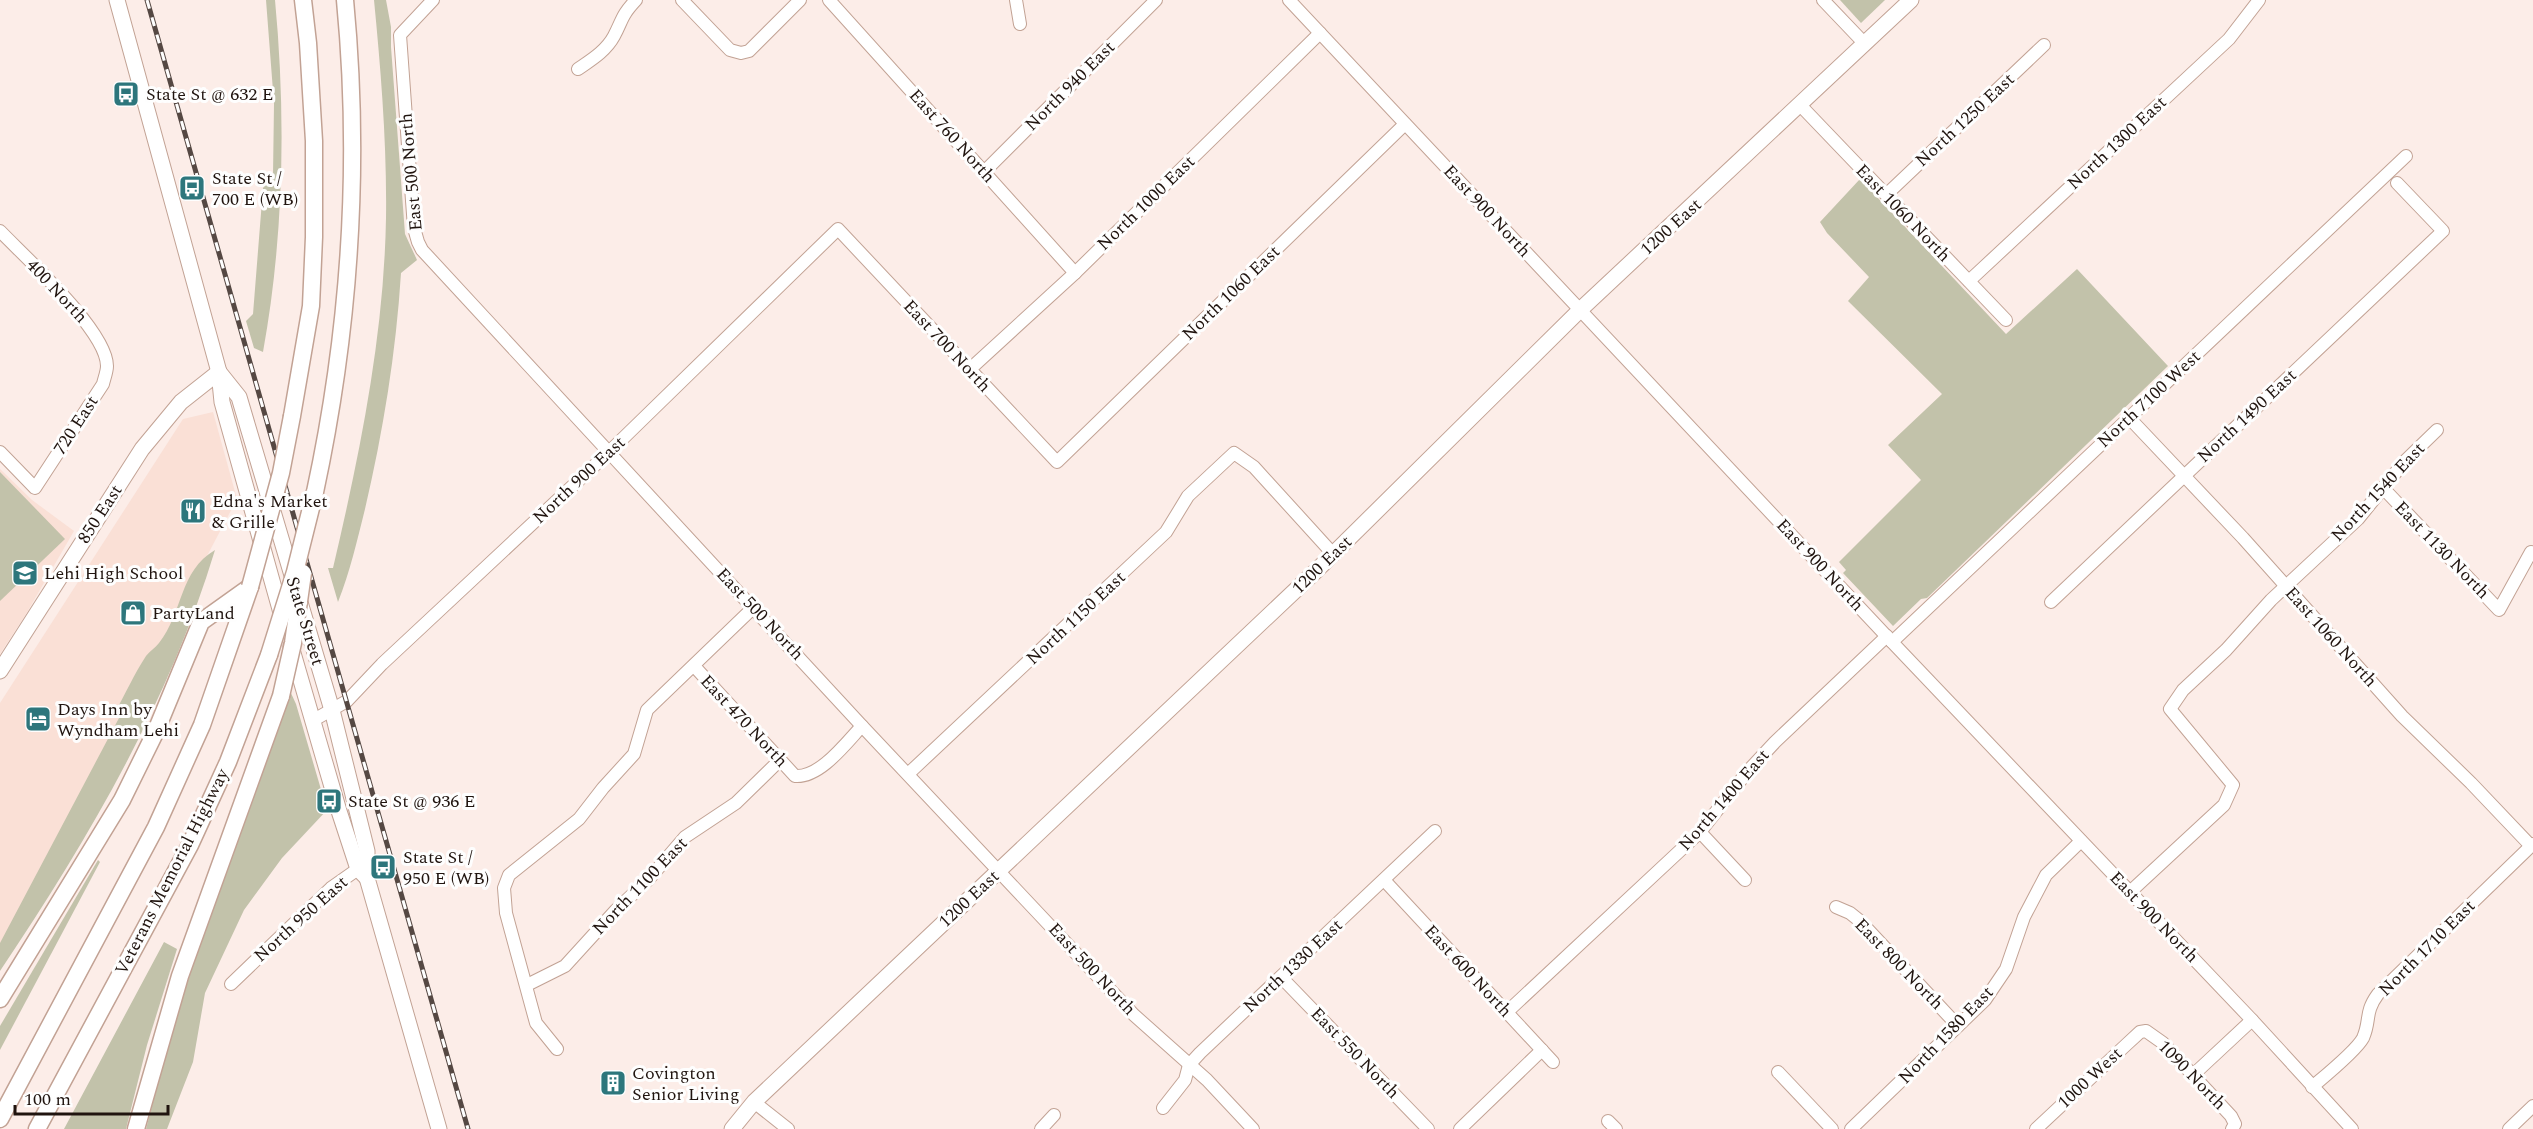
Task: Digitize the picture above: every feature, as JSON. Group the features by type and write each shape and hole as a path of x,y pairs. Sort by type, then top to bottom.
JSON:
{"highway":[{"name":"Veterans Memorial Highway","path":"0,1119 165,807 202,725 250,587 280,473 310,306 314,237 314,141 303,0"},
{"name":"Veterans Memorial Highway","path":"36,1129 190,845 228,762 270,655 306,532 337,377 350,256 353,119 345,0"},
{"path":"136,1129 180,975 281,696 298,616 306,532"},
{"path":"0,999 122,800 156,731 201,622 250,587"}],"main road":[{"name":"State Street","path":"117,0 219,372 222,402 312,721 363,873 439,1129"},
{"name":"1200 East","path":"732,1129 754,1102 1334,555 1580,310 1801,106 1911,0"},
{"name":"State Street","path":"219,372 239,397 331,708 368,851 363,873"},
{"name":"850 East","path":"0,671 142,449 181,402 219,372"}],"street":[{"name":"East 500 North","path":"433,0 400,35 414,228 418,242 862,726 1134,1015 1207,1080 1253,1129"},
{"path":"579,69 602,52 614,37 622,15 636,0"},
{"path":"682,0 730,50 741,53 749,51 800,0"},
{"name":"East 760 North","path":"829,0 1075,273"},
{"path":"1016,0 1020,24"},
{"name":"North 940 East","path":"984,172 1156,0"},
{"name":"East 900 North","path":"1289,0 1889,639 2252,1020 2352,1129"},
{"path":"1823,0 1865,44"},
{"name":"North 1300 East","path":"1969,281 2229,39 2259,0"},
{"name":"North 1000 East","path":"969,370 1075,273 1320,33"},
{"name":"North 1250 East","path":"1887,194 2044,45"},
{"name":"East 1060 North","path":"1801,106 2006,320"},
{"name":"North 1060 East","path":"1057,462 1405,124"},
{"name":"North 7100 West","path":"1889,639 2406,156"},
{"name":"North 1490 East","path":"2051,602 2443,231 2397,183"},
{"name":"North 900 East","path":"312,721 331,708 347,701 382,664 609,452 838,230"},
{"name":"East 700 North","path":"838,230 1057,462"},
{"name":"400 North","path":"0,231 90,326 105,358"},
{"name":"720 East","path":"0,452 35,488 103,384 107,366 105,358"},
{"name":"East 1060 North","path":"2135,424 2243,538 2402,716 2532,845"},
{"name":"North 1540 East","path":"2130,892 2224,805 2233,786 2170,709 2183,690 2226,650 2285,586 2358,519 2405,461 2437,430"},
{"name":"North 1150 East","path":"908,774 1166,532 1188,496 1234,453 1254,467 1334,555"},
{"name":"East 1130 North","path":"2384,489 2499,610 2531,552"},
{"path":"557,1048 536,1023 506,913 504,888 509,875 579,819 634,754 647,710 754,607"},
{"name":"North 1400 East","path":"1507,1012 1700,832 1748,771 1775,742 1889,639"},
{"name":"East 470 North","path":"694,666 795,776 804,777 817,771 862,726"},
{"name":"North 1100 East","path":"526,985 565,966 616,910 648,880 685,837 736,803 780,760"},
{"name":"North 1330 East","path":"1163,1108 1185,1080 1189,1065 1435,831"},
{"path":"1700,832 1745,880"},
{"name":"North 1580 East","path":"1851,1129 1985,1000 2007,969 2024,917 2046,875 2081,841"},
{"name":"North 1710 East","path":"2312,1087 2362,1040 2366,1030 2369,1007 2378,994 2532,845"},
{"name":"North 950 East","path":"231,984 331,888 363,873"},
{"name":"East 600 North","path":"1384,880 1553,1062"},
{"name":"East 800 North","path":"1836,907 1850,913 1860,921 1958,1026"},
{"name":"East 550 North","path":"1281,977 1428,1129"},
{"path":"2193,1075 2252,1020"},
{"name":"1090 North","path":"2146,1031 2163,1043 2231,1116 2234,1126"},
{"name":"1000 West","path":"2039,1128 2140,1032 2146,1031"},
{"path":"1460,1129 1542,1050"},
{"path":"1778,1072 1832,1129"},
{"path":"754,1102 788,1129"},
{"path":"2509,1129 2533,1107"},
{"path":"1041,1129 1054,1115"}],"shaded area":[{"path":"213,412 237,499 0,949 0,703 183,419"},
{"name":"Lehi High School","path":"0,469 32,500 74,531 0,654"}],"green space":[{"path":"266,0 275,0 282,132 279,220 263,352 254,348 246,321 253,314 263,188 273,175 274,104"},
{"path":"374,0 386,0 391,27 405,234 417,260 401,273 392,363 378,451 356,545 338,602 328,568 333,568 361,438 381,306 384,262 386,191 384,136"},
{"path":"1840,0 1885,0 1861,23"},
{"path":"1860,179 2006,334 2077,269 2168,366 1927,598 1921,599 1893,626 1843,573 1846,570 1839,562 1921,480 1888,445 1942,394 1848,301 1869,277 1827,233 1820,222"},
{"name":"Lehi High School","path":"0,472 65,539 0,601"},
{"path":"215,550 174,661 123,768 95,820 33,922 0,971 0,943 119,718 114,714 137,670 167,631 194,569"},
{"path":"290,691 296,704 327,810 282,858 244,910 205,993 193,1062 167,1129 146,1129 170,1037 217,890"},
{"path":"98,860 100,862 0,1050 0,1026"},
{"path":"164,942 177,949 147,1045 126,1129 64,1129"}],"railway":[{"path":"147,0 468,1129"}],"place":[{"name":"State St @ 632 E","path":"126,94"},
{"name":"State St / 700 E (WB)","path":"192,188"},
{"name":"Edna's Market & Grille","path":"193,511"},
{"name":"Lehi High School","path":"25,573"},
{"name":"PartyLand","path":"133,613"},
{"name":"Days Inn by Wyndham Lehi","path":"38,719"},
{"name":"State St @ 936 E","path":"329,801"},
{"name":"State St / 950 E (WB)","path":"383,867"},
{"name":"Covington Senior Living","path":"613,1083"}]}
